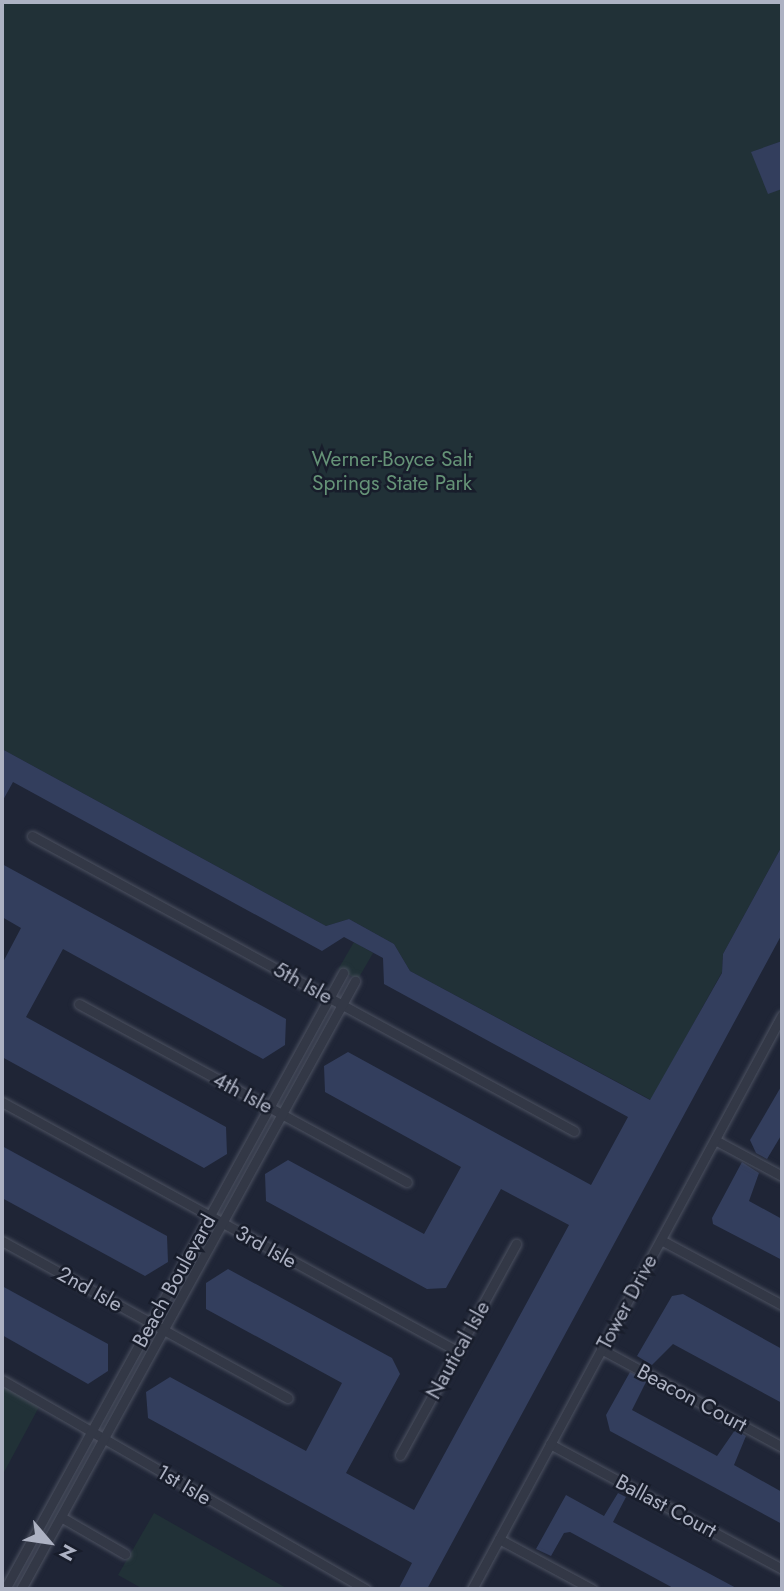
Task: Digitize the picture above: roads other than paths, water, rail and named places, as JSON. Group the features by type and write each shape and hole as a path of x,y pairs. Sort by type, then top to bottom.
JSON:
{"street":[{"name":"5th Isle","path":"32,836 574,1131"},
{"name":"Beach Boulevard","path":"5,1589 343,973"},
{"name":"Beach Boulevard","path":"21,1589 355,981"},
{"name":"4th Isle","path":"79,1004 407,1182"},
{"name":"Tower Drive","path":"472,1589 715,1140 778,1034 782,1015"},
{"name":"3rd Isle","path":"2,1102 457,1352"},
{"path":"715,1140 782,1176"},
{"path":"661,1240 782,1305"},
{"name":"2nd Isle","path":"2,1241 288,1398"},
{"name":"Nautical Isle","path":"400,1455 516,1244"},
{"name":"Beacon Court","path":"601,1349 782,1447"},
{"name":"1st Isle","path":"2,1380 366,1589"},
{"name":"Ballast Court","path":"550,1444 782,1569"},
{"path":"61,1517 125,1555"},
{"path":"499,1539 592,1589"},
{"path":"26,1551 39,1558"}],"water":[{"path":"782,141 782,189 768,194 751,152"},
{"path":"2,749 326,926 349,919 394,944 410,971 650,1100 722,973 723,954 782,846 782,934 427,1589 399,1588 412,1563 148,1418 146,1392 170,1377 306,1451 342,1383 206,1309 206,1283 228,1269 392,1358 400,1374 346,1473 414,1510 569,1225 501,1189 446,1288 427,1289 266,1201 265,1174 288,1160 424,1234 461,1167 325,1092 324,1066 348,1052 591,1185 628,1117 384,984 383,958 344,937 322,951 13,782 2,802"},
{"path":"2,864 286,1019 285,1045 263,1059 63,949 26,1017 226,1127 227,1154 204,1168 2,1057 2,964 21,928 2,917"},
{"path":"782,1085 782,1134 767,1159 756,1153 750,1140"},
{"path":"2,1146 167,1236 168,1262 145,1276 2,1198"},
{"path":"742,1162 759,1173 749,1201 782,1219 782,1260 713,1224 712,1218"},
{"path":"2,1286 108,1344 108,1371 88,1384 2,1335"},
{"path":"683,1294 782,1349 782,1403 673,1344 652,1365 637,1356 672,1296"},
{"path":"630,1372 647,1380 632,1410 717,1456 735,1430 746,1436 734,1465 782,1492 782,1524 610,1431 606,1415"},
{"path":"618,1493 626,1497 613,1522 738,1589 675,1589 570,1532 564,1533 551,1556 536,1549 566,1495 604,1516"}],"park label":[{"name":"Werner-Boyce Salt Springs State Park","path":"392,471"}]}
